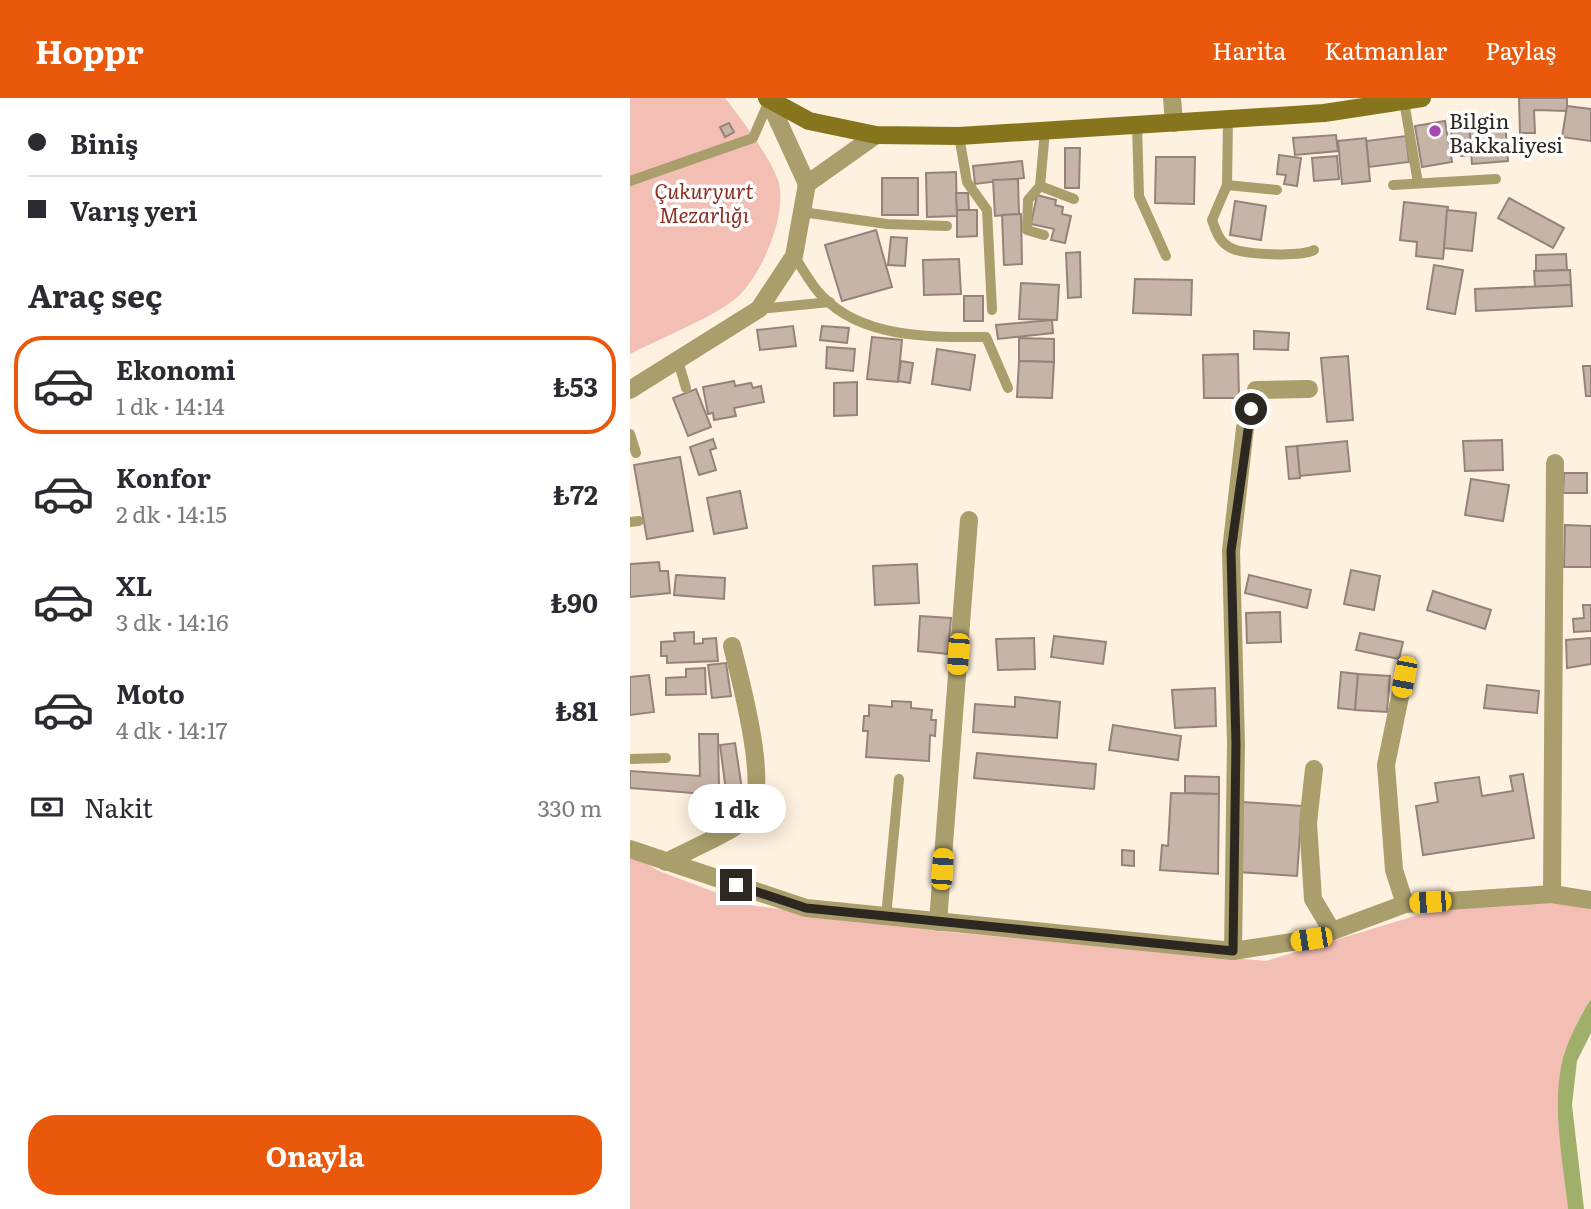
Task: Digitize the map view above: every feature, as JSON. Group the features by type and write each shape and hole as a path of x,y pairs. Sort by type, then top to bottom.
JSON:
{"main road":[{"path":"768,99 809,121 876,135 959,136 1324,113 1363,102 1422,98"}],"street":[{"path":"1172,98 1174,123"},
{"path":"630,390 759,309 794,256 807,184 768,99"},
{"path":"807,184 876,135"},
{"path":"1233,951 1236,744 1231,551 1245,428 1256,390 1309,389"},
{"path":"1552,894 1555,463"},
{"path":"938,922 969,520"},
{"path":"666,862 748,818 757,797 751,723 732,646"},
{"path":"1404,677 1386,765 1394,870 1405,904"},
{"path":"1314,769 1308,822 1313,899 1332,931"},
{"path":"630,849 806,908 1233,951 1311,939 1405,904 1552,894 1591,900"}],"lane":[{"path":"630,181 753,138 768,99"},
{"path":"1404,101 1418,183"},
{"path":"1228,120 1227,185 1212,220 1219,238 1232,249 1302,256 1314,250"},
{"path":"1137,125 1139,196 1166,256"},
{"path":"1044,235 1027,230 1028,200 1040,186 1045,131"},
{"path":"959,136 967,182 986,210 992,310"},
{"path":"1393,185 1496,179"},
{"path":"1227,185 1277,190"},
{"path":"1040,186 1074,200"},
{"path":"802,212 887,224 947,226"},
{"path":"794,256 821,296 850,318 925,337 986,337 1008,388"},
{"path":"759,309 830,302"},
{"path":"678,360 686,388"},
{"path":"630,434 636,453"},
{"path":"630,760 666,758"},
{"path":"886,917 899,779"}],"green space":[{"name":"Çukuryurt Mezarlığı","path":"630,98 725,98 771,164 779,184 780,197 779,213 769,246 762,263 744,291 711,315 630,354"},
{"path":"630,853 659,871 749,905 958,933 1266,961 1458,903 1591,895 1591,999 1572,1034 1564,1163 1568,1209 630,1209"}],"shaded area":[{"path":"1591,999 1591,1033 1577,1061 1572,1105 1584,1209 1568,1209 1559,1133 1560,1076 1568,1042"}],"building":[{"path":"1519,98 1567,98 1567,111 1534,110 1535,133 1520,133"},
{"path":"1567,106 1591,109 1591,141 1562,137"},
{"path":"1445,121 1452,162 1422,167 1415,126"},
{"path":"1505,122 1508,161 1472,164 1469,124"},
{"path":"729,123 734,132 725,137 720,127"},
{"path":"1469,124 1471,155 1461,156 1460,149 1452,149 1451,125"},
{"path":"1336,135 1338,151 1295,155 1293,138"},
{"path":"1406,136 1409,162 1369,167 1366,141"},
{"path":"1366,138 1370,181 1342,184 1338,141"},
{"path":"1065,148 1080,148 1079,188 1065,188"},
{"path":"1279,155 1301,158 1297,186 1284,184 1286,175 1277,174"},
{"path":"1337,156 1339,179 1314,181 1312,158"},
{"path":"1156,157 1195,157 1194,204 1155,203"},
{"path":"1022,161 1024,178 975,184 973,166"},
{"path":"956,172 957,216 927,217 926,173"},
{"path":"882,178 918,178 918,215 882,215"},
{"path":"1018,179 1019,214 995,216 993,180"},
{"path":"956,193 968,193 969,210 957,210"},
{"path":"1037,195 1056,200 1055,205 1063,207 1062,214 1071,216 1065,243 1051,240 1054,229 1031,224"},
{"path":"1509,198 1564,228 1553,248 1498,218"},
{"path":"1235,201 1266,206 1261,240 1230,235"},
{"path":"1404,202 1448,207 1443,259 1416,256 1417,242 1400,240"},
{"path":"957,210 977,210 977,236 957,237"},
{"path":"1447,210 1476,213 1472,251 1444,248"},
{"path":"1021,214 1022,264 1004,265 1002,215"},
{"path":"876,230 892,287 842,301 825,245"},
{"path":"891,237 907,238 905,266 888,265"},
{"path":"1080,252 1081,297 1068,298 1066,253"},
{"path":"1566,254 1567,270 1536,271 1536,255"},
{"path":"959,259 961,294 924,295 923,260"},
{"path":"1434,265 1463,270 1455,314 1427,309"},
{"path":"1570,270 1571,285 1535,287 1534,271"},
{"path":"1135,279 1192,280 1191,315 1133,313"},
{"path":"1021,283 1059,285 1057,320 1019,319"},
{"path":"1571,285 1572,306 1476,311 1475,289"},
{"path":"964,296 983,296 983,321 964,321"},
{"path":"1052,320 1053,333 998,339 996,325"},
{"path":"793,326 796,346 760,350 757,330"},
{"path":"822,326 849,328 847,343 820,340"},
{"path":"1254,331 1289,333 1288,350 1254,349"},
{"path":"872,337 902,340 898,382 867,379"},
{"path":"1019,338 1054,339 1054,362 1019,361"},
{"path":"827,347 855,349 853,371 826,368"},
{"path":"937,349 975,355 970,390 932,384"},
{"path":"1238,354 1239,398 1204,398 1203,355"},
{"path":"1348,356 1353,420 1327,422 1321,358"},
{"path":"901,361 913,363 910,383 898,381"},
{"path":"1019,361 1054,362 1052,398 1017,397"},
{"path":"1583,366 1591,366 1591,396 1586,396"},
{"path":"734,381 735,386 751,383 753,388 761,386 764,402 734,408 736,416 714,420 713,413 708,414 703,387"},
{"path":"857,382 857,415 834,416 834,383"},
{"path":"696,389 711,427 688,436 673,398"},
{"path":"713,439 716,448 710,450 716,470 699,475 690,447"},
{"path":"1502,440 1503,470 1465,471 1463,441"},
{"path":"1347,441 1350,471 1300,476 1297,446"},
{"path":"1297,446 1300,478 1289,479 1286,447"},
{"path":"680,457 693,531 647,539 634,465"},
{"path":"1564,473 1587,473 1587,493 1563,493"},
{"path":"1471,479 1509,485 1503,521 1465,515"},
{"path":"740,491 747,528 714,534 707,498"},
{"path":"1565,525 1591,526 1591,567 1564,567"},
{"path":"659,562 660,571 668,571 670,593 630,597 630,564"},
{"path":"917,564 919,603 875,605 873,566"},
{"path":"1351,570 1380,576 1374,610 1344,604"},
{"path":"676,575 725,578 724,599 674,595"},
{"path":"1249,575 1311,590 1307,608 1245,593"},
{"path":"1433,591 1491,610 1485,629 1427,610"},
{"path":"1583,605 1591,605 1591,631 1574,632 1573,619 1584,618"},
{"path":"1280,612 1281,642 1247,643 1246,613"},
{"path":"920,616 951,618 948,654 918,651"},
{"path":"694,632 694,644 703,643 703,639 716,638 718,661 667,663 667,656 661,656 661,642 675,641 674,633"},
{"path":"1360,633 1403,642 1399,659 1356,650"},
{"path":"1054,636 1106,642 1103,664 1051,657"},
{"path":"1034,638 1035,669 998,670 996,639"},
{"path":"1591,638 1591,664 1567,668 1566,640"},
{"path":"726,663 731,696 712,698 708,665"},
{"path":"705,668 706,694 666,695 666,678 686,677 686,669"},
{"path":"1341,672 1358,674 1355,710 1338,708"},
{"path":"1358,674 1390,676 1387,712 1355,710"},
{"path":"649,675 654,712 630,715 630,677"},
{"path":"1487,685 1539,691 1537,713 1484,708"},
{"path":"1215,688 1216,726 1175,728 1172,690"},
{"path":"1015,697 1060,702 1057,738 973,732 975,704 1015,707"},
{"path":"892,701 911,702 911,708 932,710 931,720 936,720 935,736 930,735 929,761 866,757 868,731 863,731 864,716 869,716 869,705 892,707"},
{"path":"1113,725 1181,736 1178,760 1109,750"},
{"path":"699,734 718,734 719,790 706,790 705,794 630,788 630,771 700,776"},
{"path":"735,743 742,789 726,791 720,745"},
{"path":"977,753 1096,764 1094,789 974,778"},
{"path":"1523,774 1534,838 1423,855 1416,806 1438,802 1435,783 1479,777 1482,796 1513,791 1510,776"},
{"path":"1185,776 1219,777 1219,794 1185,793"},
{"path":"1171,793 1219,794 1218,874 1160,870 1162,845 1168,846"},
{"path":"1243,802 1302,806 1297,876 1238,872"},
{"path":"1122,850 1134,851 1134,866 1122,865"}],"place":[{"name":"Bilgin Bakkaliyesi","path":"1435,131"}],"route":[{"path":"736,885 806,908 1233,951 1236,744 1231,551 1245,428 1251,409"}]}
